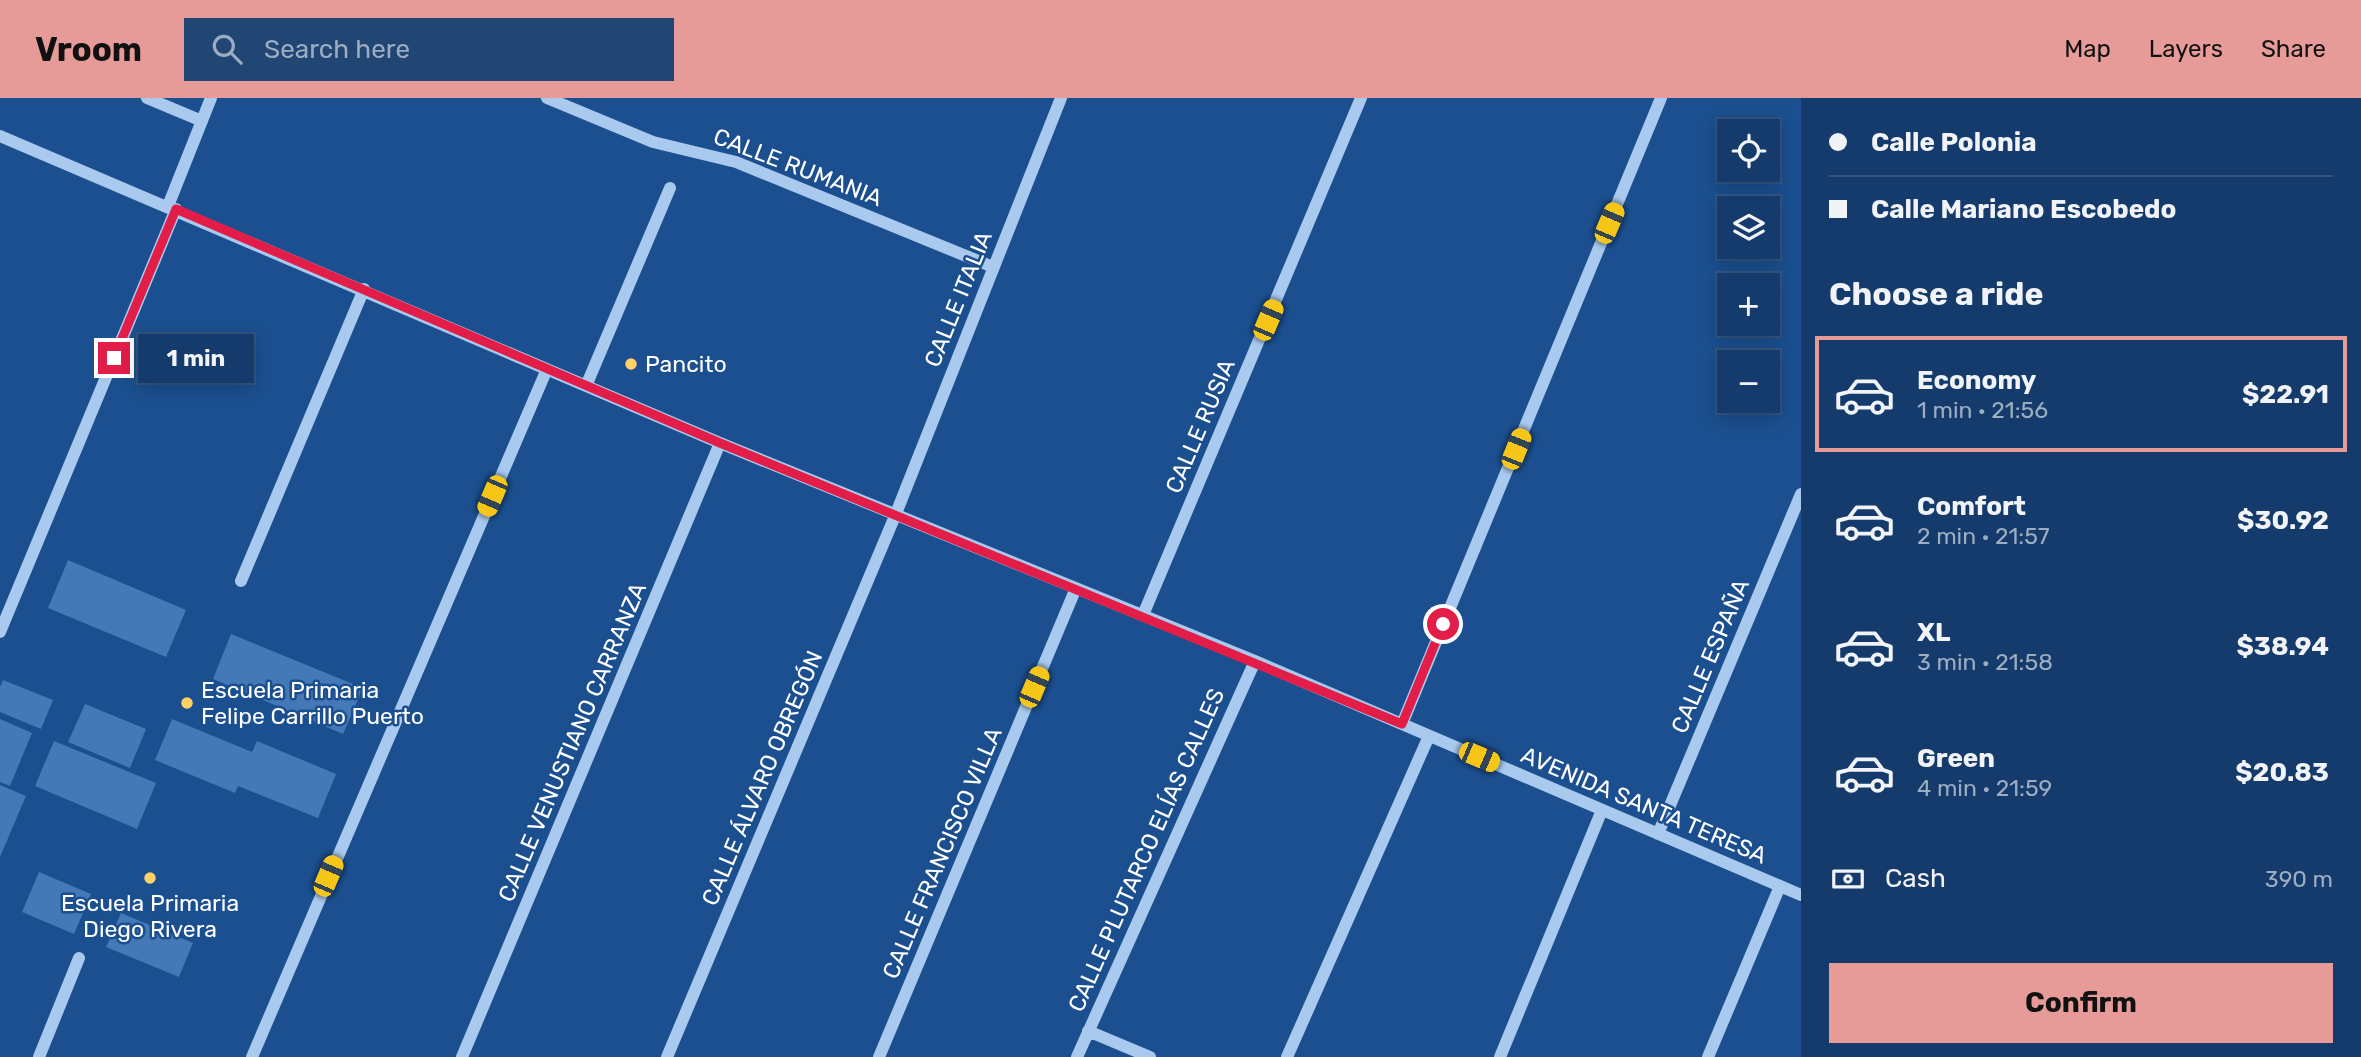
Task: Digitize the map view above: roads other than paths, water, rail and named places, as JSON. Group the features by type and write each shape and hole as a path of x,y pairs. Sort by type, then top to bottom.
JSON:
{"street":[{"path":"147,98 202,121"},
{"path":"0,632 172,207 211,98"},
{"name":"CALLE RUMANIA","path":"547,98 653,142 736,162 993,267"},
{"name":"CALLE ITALIA","path":"895,516 1061,98"},
{"name":"CALLE RUSIA","path":"1143,615 1361,98"},
{"path":"1402,724 1661,98"},
{"name":"AVENIDA SANTA TERESA","path":"0,136 172,207 720,443 1255,661 1801,895"},
{"path":"586,386 670,188"},
{"path":"241,582 364,289"},
{"path":"252,1057 547,369"},
{"name":"CALLE VENUSTIANO CARRANZA","path":"462,1057 720,443"},
{"name":"CALLE ESPAÑA","path":"1658,834 1801,494"},
{"name":"CALLE ÁLVARO OBREGÓN","path":"667,1057 895,516"},
{"name":"CALLE FRANCISCO VILLA","path":"879,1057 1076,588"},
{"name":"CALLE PLUTARCO ELÍAS CALLES","path":"1077,1057 1255,661"},
{"path":"1287,1057 1429,736"},
{"path":"1500,1057 1602,810"},
{"path":"1708,1057 1780,886"},
{"path":"39,1057 79,958"},
{"path":"1088,1031 1150,1057"}],"place":[{"name":"Pancito","path":"631,364"},
{"name":"Escuela Primaria Felipe Carrillo Puerto","path":"187,703"},
{"name":"Escuela Primaria Diego Rivera","path":"150,878"}]}
